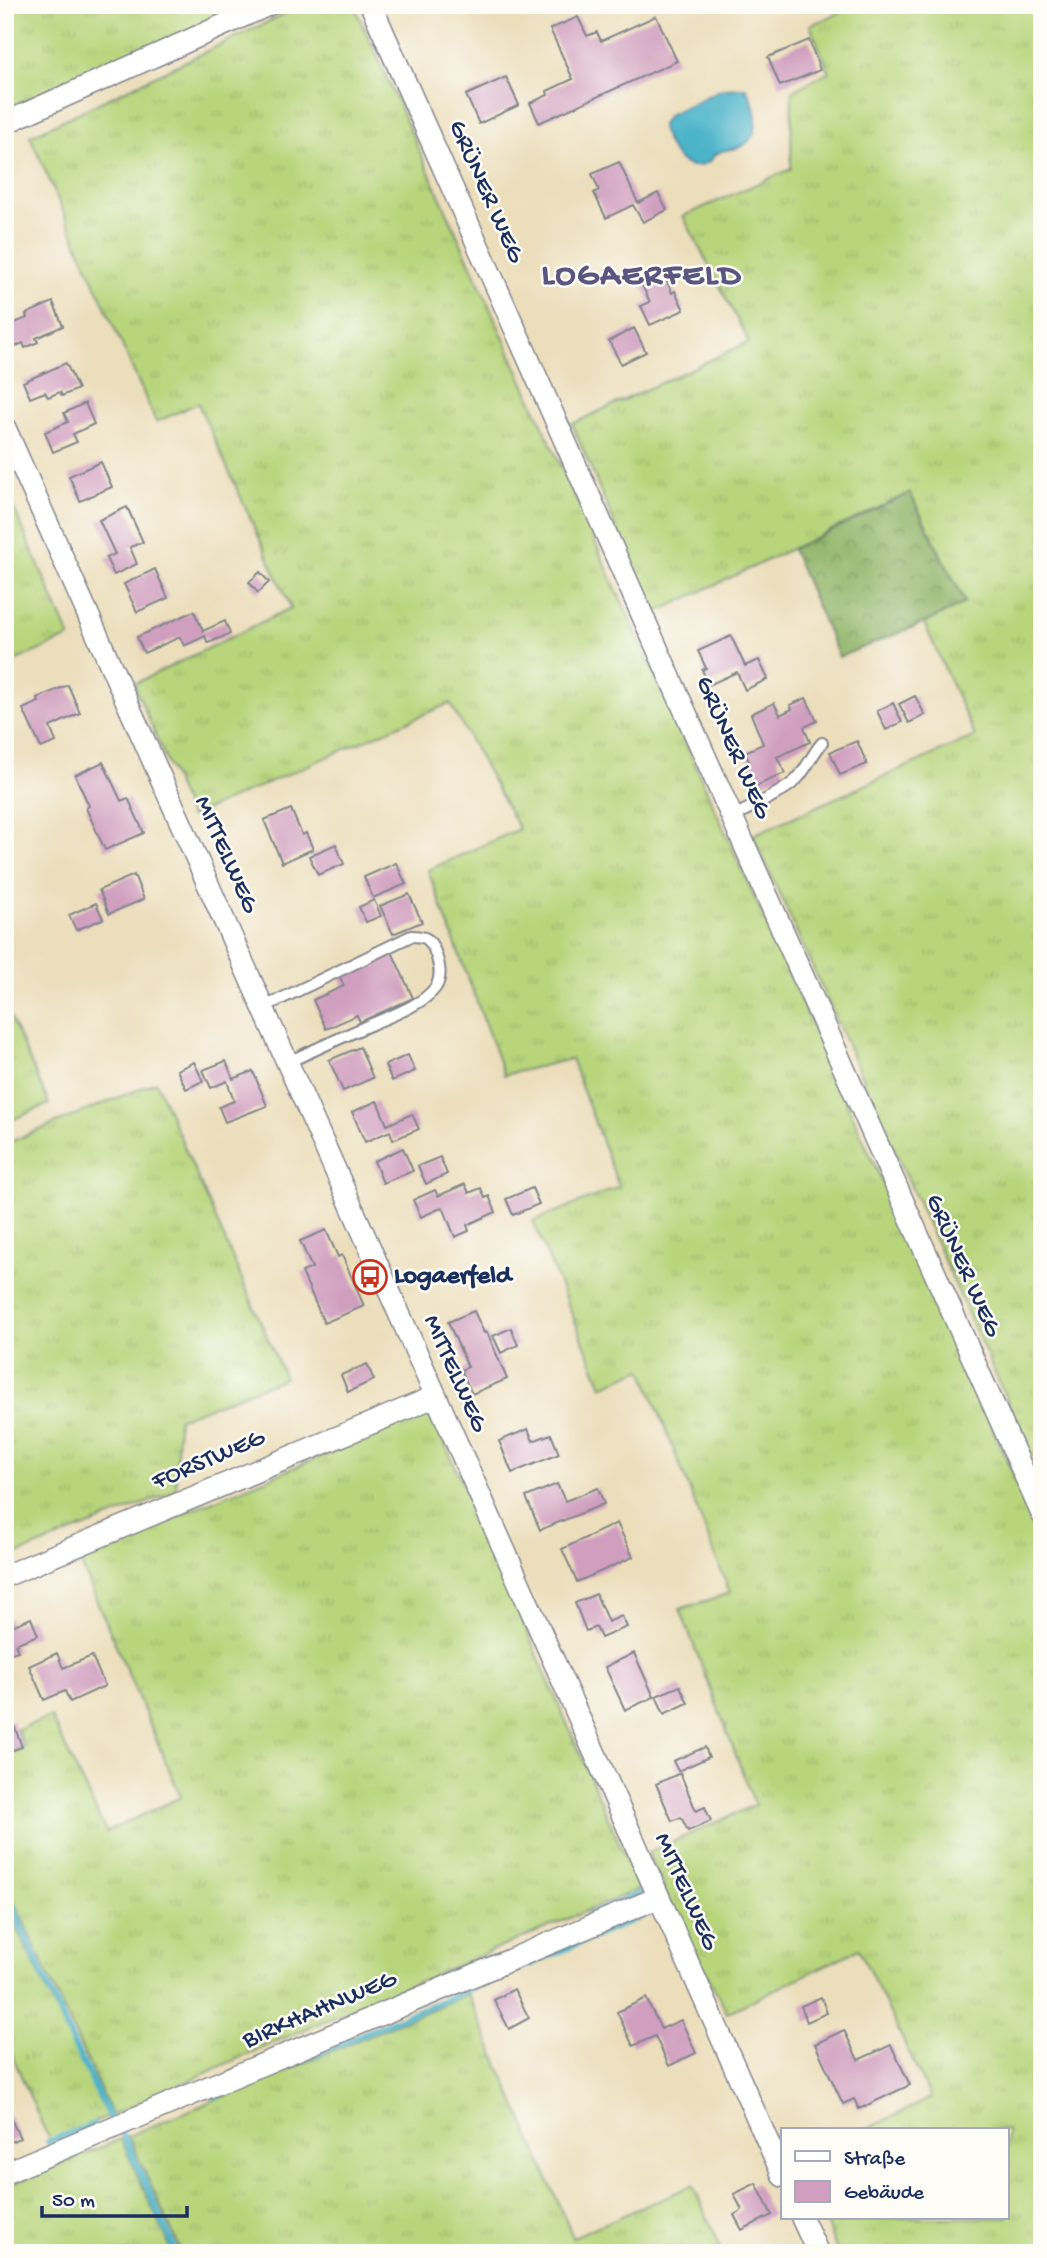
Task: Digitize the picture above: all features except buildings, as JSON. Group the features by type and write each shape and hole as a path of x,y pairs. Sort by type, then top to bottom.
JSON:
{"street":[{"path":"5,123 268,5"},
{"name":"GRÜNER WEG","path":"371,5 1042,1514"},
{"name":"MITTELWEG","path":"7,437 781,2171"},
{"name":"FORSTWEG","path":"5,1576 434,1397"},
{"name":"BIRKHAHNWEG","path":"5,2173 657,1898"},
{"path":"803,2220 818,2253"}],"lane":[{"path":"732,817 793,783 822,743"},
{"path":"262,1008 411,936 429,939 434,949 440,975 437,986 430,994 402,1010 286,1063"}],"green space":[{"path":"5,5 246,5 247,7 5,109"},
{"path":"303,5 354,5 1042,1538 1042,2253 838,2253 825,2220 1009,2220 1009,2128 869,2128 931,2098 859,1949 727,2013 673,1910 648,1853 755,1805 680,1609 730,1593 642,1369 602,1386 533,1221 619,1187 571,1059 504,1075 428,870 519,829 450,703 190,817 134,684 291,608 198,403 156,422 30,136"},
{"path":"859,5 1042,5 1042,1478 753,835 975,736 924,623 965,602 910,493 653,614 572,424 749,342 683,216 791,169 792,91 829,72 810,25"},
{"path":"5,488 70,637 5,665"},
{"path":"910,493 965,603 924,623 839,657 792,549"},
{"path":"5,1005 49,1104 5,1123"},
{"path":"156,1082 285,1378 178,1419 176,1491 5,1559 5,1144"},
{"path":"431,1411 639,1889 284,2038 112,2115 5,1881 5,1831 10,1828 5,1818 5,1755 24,1747 17,1729 51,1717 106,1832 181,1797 78,1557"},
{"path":"5,1903 107,2117 49,2140 5,2039"},
{"path":"468,1994 573,2237 693,2185 723,2253 182,2253 128,2136"},
{"path":"121,2139 173,2253 5,2253 5,2187"}],"water":[{"path":"746,88 756,119 756,127 749,141 742,146 719,152 699,166 691,166 677,158 667,143 661,126 668,115 722,89"}],"waterway":[{"path":"5,1890 74,2045 110,2118"},
{"path":"588,1916 644,1892"},
{"path":"507,1974 650,1913"},
{"path":"215,2096 484,1983"},
{"path":"48,2142 94,2124"},
{"path":"123,2135 177,2253"}],"place":[{"name":"Logaerfeld","path":"370,1277"}],"district":[{"name":"LOGAERFELD","path":"642,277"}]}
